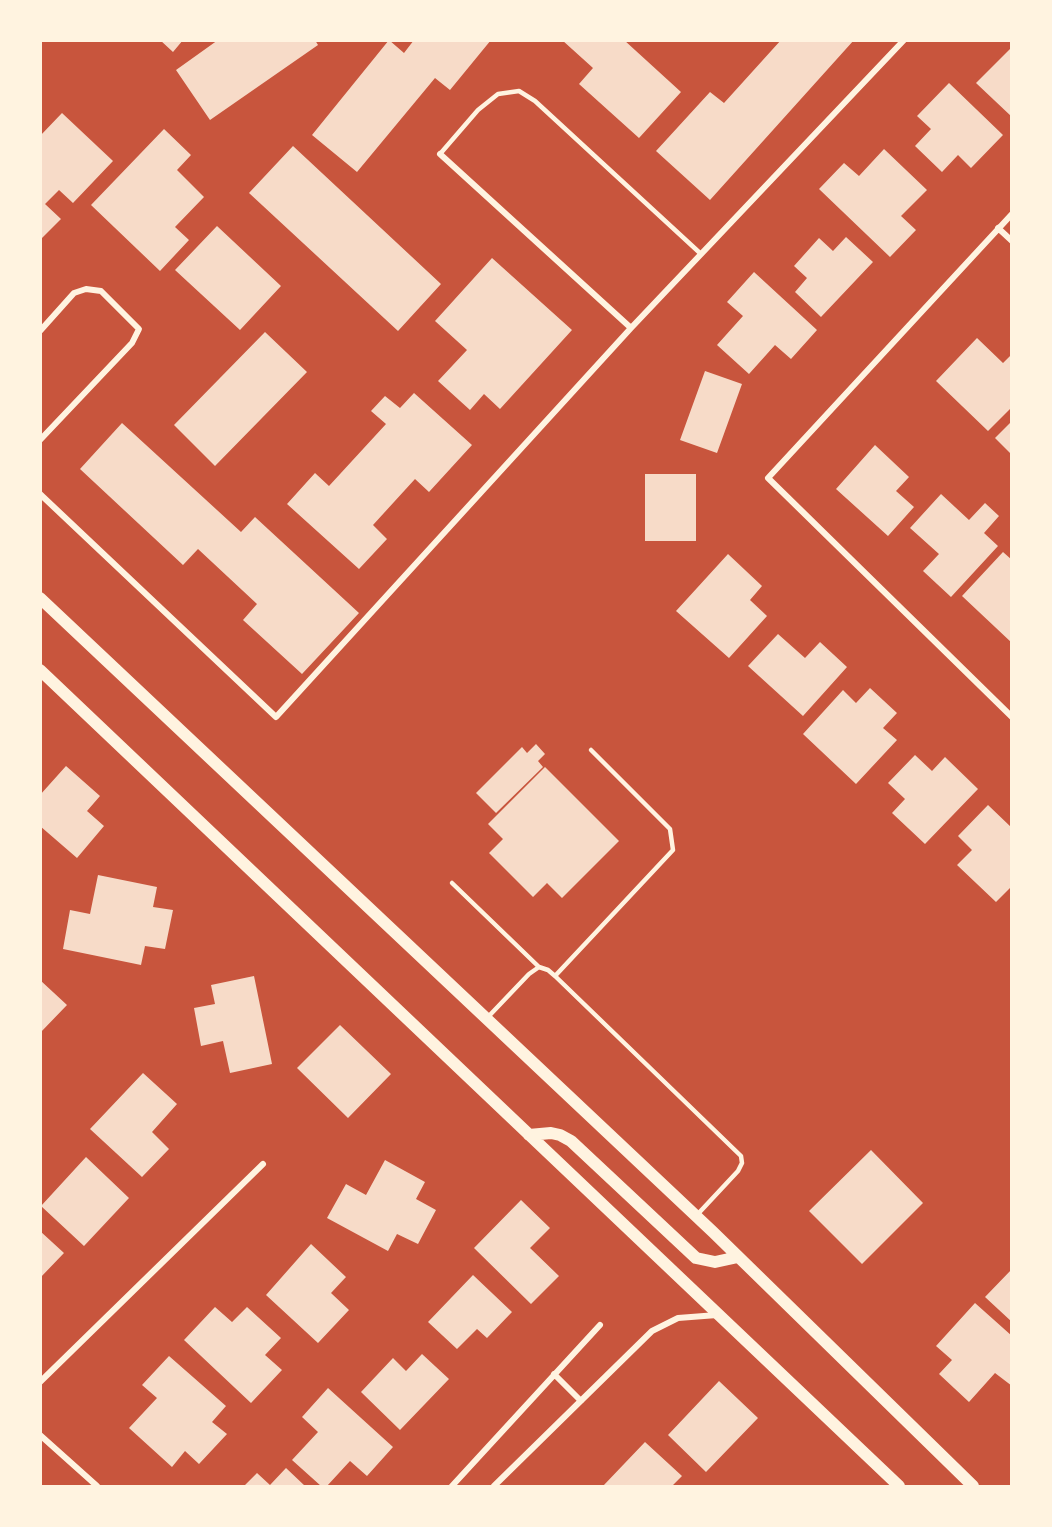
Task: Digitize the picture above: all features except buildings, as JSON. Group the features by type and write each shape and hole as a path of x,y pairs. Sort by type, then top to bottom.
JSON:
{"main road":[{"path":"40,598 696,1217 973,1486"},
{"path":"40,670 899,1486"},
{"path":"529,1135 560,1134 571,1142 696,1258 715,1262 738,1257"}],"street":[{"path":"40,494 276,717 630,328 903,40"},
{"path":"440,154 630,328"},
{"path":"1011,214 768,478 1011,717"},
{"path":"998,228 1011,241"},
{"path":"40,331 74,293 86,289 102,291 139,329 132,343 40,440"},
{"path":"40,1382 263,1164"},
{"path":"494,1486 652,1331 678,1318 718,1315"},
{"path":"452,1486 600,1324"},
{"path":"554,1374 581,1401"},
{"path":"40,1436 97,1486"}],"lane":[{"path":"440,154 478,110 498,94 519,91 534,101 701,254"},
{"path":"555,976 673,850 670,829 591,750"},
{"path":"452,883 539,967 555,976 741,1156 742,1163 738,1171 696,1217"},
{"path":"487,1019 529,974 539,967"}]}
